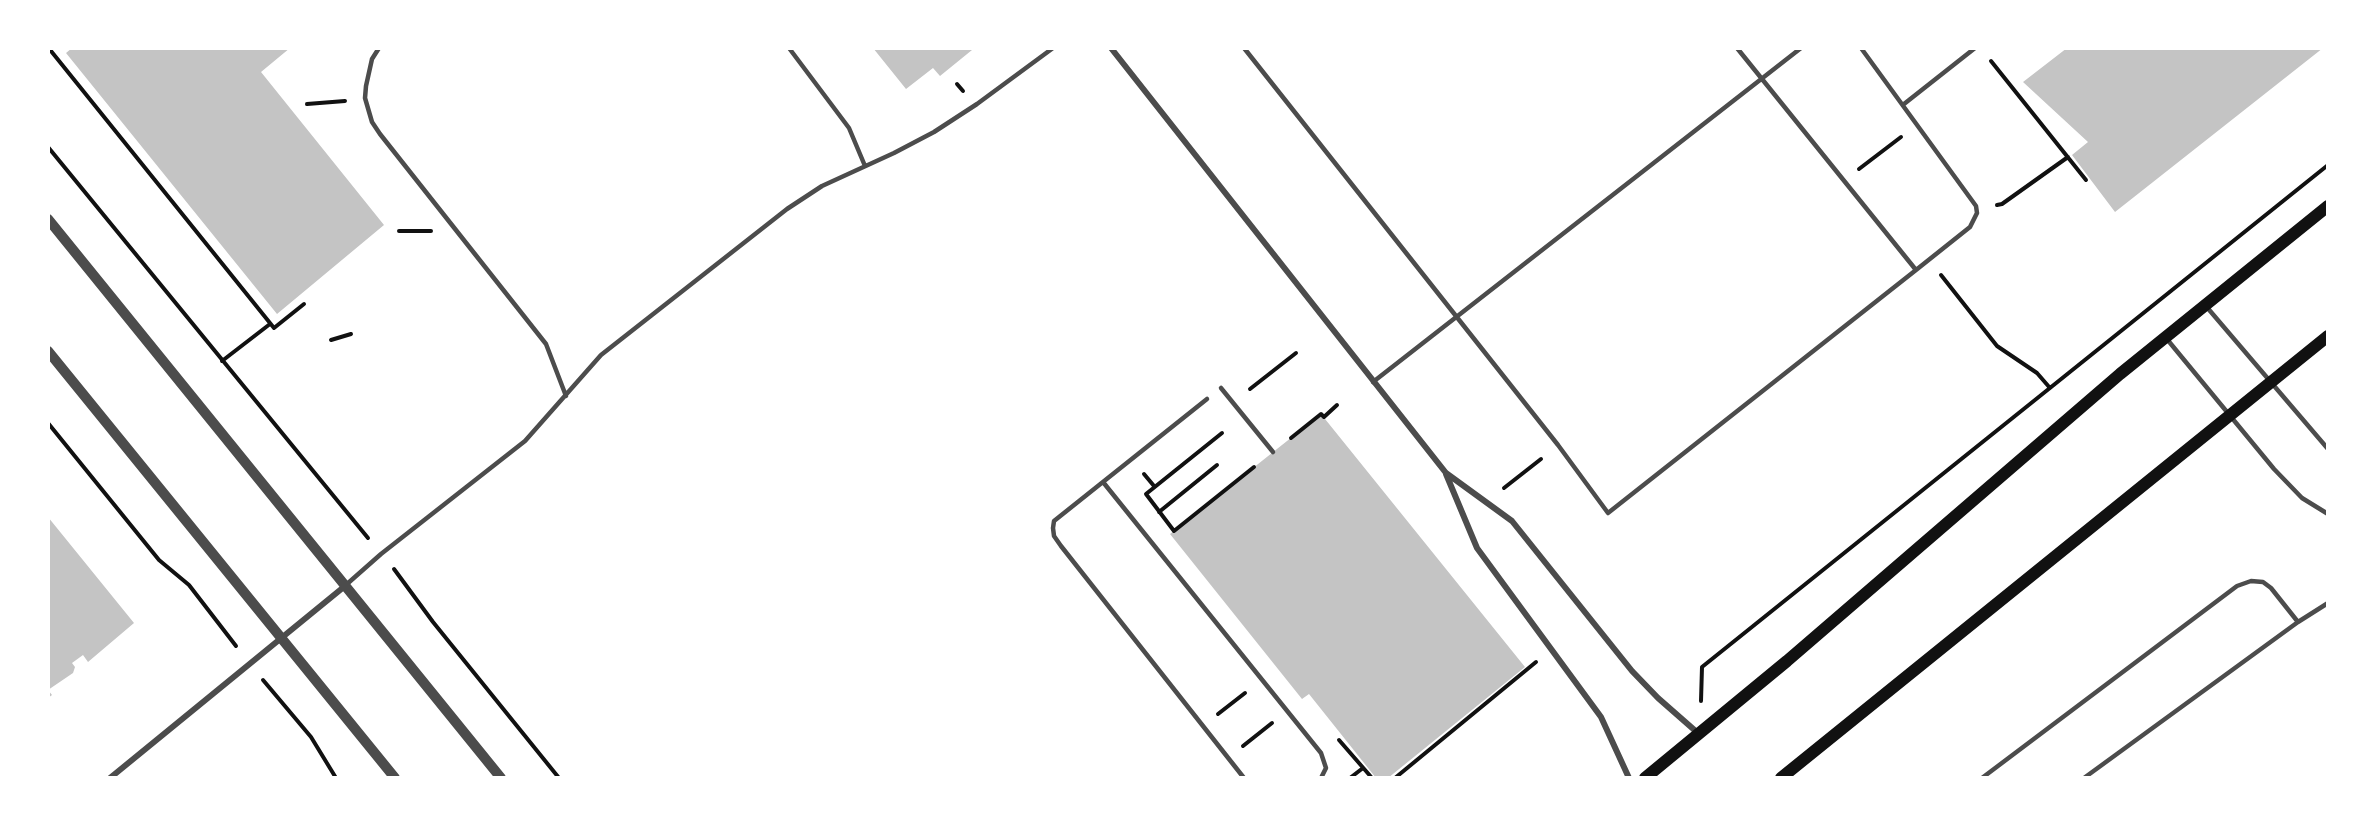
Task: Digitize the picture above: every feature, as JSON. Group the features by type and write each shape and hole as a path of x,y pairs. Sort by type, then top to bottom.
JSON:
{"main road":[{"path":"1646,778 2166,337 2328,206"},
{"path":"1781,778 2328,336"}],"street":[{"path":"1111,48 1446,473 1512,521 1632,671 1658,698 1700,734"},
{"path":"48,219 501,778"},
{"path":"48,351 395,778"},
{"path":"1446,473 1477,548 1601,717 1629,778"},
{"path":"110,778 345,586"}],"lane":[{"path":"379,48 372,59 366,86 365,98 372,122 546,344 566,396"},
{"path":"789,48 849,128 866,166"},
{"path":"345,586 381,554 525,441 602,355 787,208 822,186 934,132 977,104 1053,48"},
{"path":"1244,48 1558,446 1608,513 1970,227 1977,213 1973,200 1861,48"},
{"path":"1737,48 1916,270"},
{"path":"1372,382 1802,48"},
{"path":"1904,104 1975,48"},
{"path":"2205,305 2328,449"},
{"path":"2166,337 2274,469 2302,498 2328,514"},
{"path":"1221,388 1273,452"},
{"path":"1207,399 1054,521 1054,536 1244,778"},
{"path":"1103,482 1316,746 1326,763 1325,773 1321,778"},
{"path":"1982,778 2237,586 2251,581 2263,582 2271,588 2298,622"},
{"path":"2084,778 2298,622 2328,603"}],"path":[{"path":"51,51 270,324 274,328 304,304"},
{"path":"1994,66 2086,180"},
{"path":"307,104 332,102"},
{"path":"48,147 318,478"},
{"path":"1858,169 1876,157"},
{"path":"2002,204 2068,157"},
{"path":"1702,667 2328,165"},
{"path":"399,231 420,231"},
{"path":"1940,275 1997,346 2037,373 2050,388"},
{"path":"222,361 270,324"},
{"path":"331,340 351,334"},
{"path":"1250,389 1296,353"},
{"path":"1291,438 1321,414 1324,417 1337,405"},
{"path":"48,423 159,560 180,576 202,602"},
{"path":"1222,433 1146,494 1174,531 1254,467"},
{"path":"1504,488 1558,446"},
{"path":"1159,512 1217,465"},
{"path":"1143,474 1154,486"},
{"path":"433,622 559,778"},
{"path":"1395,778 1539,660"},
{"path":"1203,725 1241,696"},
{"path":"299,721 311,736 336,778"},
{"path":"1228,758 1268,726"},
{"path":"1330,746 1340,740 1372,778"},
{"path":"1350,778 1363,768"}],"building":[{"path":"72,48 290,48 261,72 384,225 277,314 66,53"},
{"path":"873,48 971,48 972,50 940,76 933,68 906,89"},
{"path":"2067,48 2323,48 2115,212 2072,155 2088,142 2023,82"},
{"path":"1321,414 1525,667 1388,778 1376,778 1309,694 1302,699 1170,534"},
{"path":"48,517 134,623 88,662 83,655 72,663 75,667 73,673 48,690"}]}
